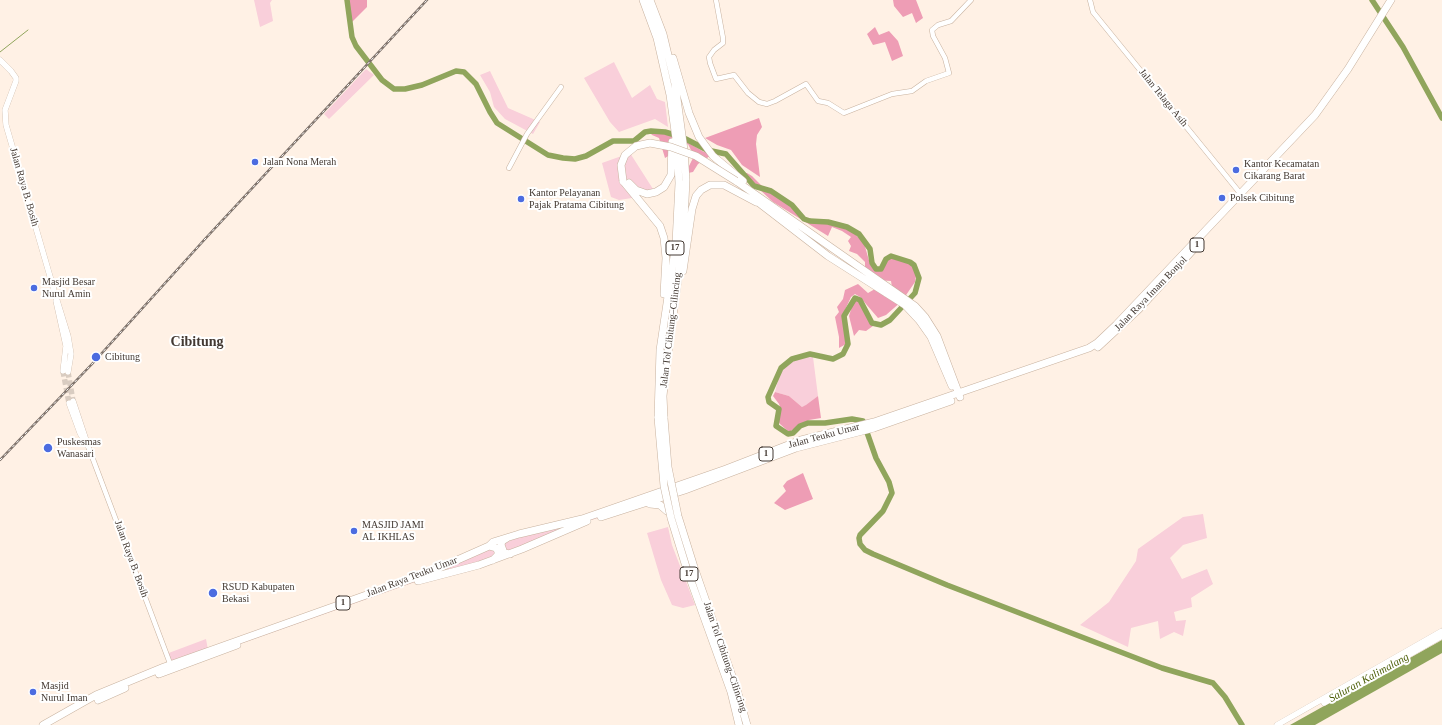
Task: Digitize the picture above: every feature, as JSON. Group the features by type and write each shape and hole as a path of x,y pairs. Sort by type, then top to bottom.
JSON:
{"highway":[{"name":"Jalan Tol Cibitung–Cilincing","path":"642,0 657,38 684,150 686,180 683,241 668,344 661,418 668,467 678,516 694,567 737,690 746,725"},
{"name":"Jalan Tol Cibitung–Cilincing","path":"650,0 663,34 674,113"},
{"name":"Jalan Raya Imam Bonjol","path":"1386,14 1392,0"},
{"name":"Jalan Raya Imam Bonjol","path":"874,425 1067,361 1095,349 1110,337 1139,308 1240,193 1320,115 1341,87 1386,14 1397,0"},
{"path":"663,34 672,54 693,125 704,146 735,180"},
{"path":"625,180 632,187 642,193 652,193 663,188 671,175 675,145 674,113"},
{"name":"Jalan Raya Imam Bonjol","path":"874,425 928,403 958,396 982,385 1066,357 1097,343 1186,255 1292,141"},
{"path":"660,350 666,258 664,238 660,226 625,180 621,165 625,155 636,146 648,143 671,146 696,156 735,180 828,256 896,295"},
{"name":"Jalan Tol Cibitung–Cilincing","path":"675,145 678,220 660,350 664,486 671,518 687,570 728,686 740,725"},
{"path":"668,344 687,251 692,209 697,194 708,186 724,185 766,204 896,295 913,309 931,337 950,374 958,396"},
{"path":"950,374 962,387 982,385"},
{"path":"928,403 946,392 949,386 950,374"},
{"name":"Jalan Teuku Umar","path":"664,492 675,493 685,490 801,440 874,425"},
{"name":"Jalan Teuku Umar","path":"664,492 748,463"},
{"path":"679,510 678,497 685,490"},
{"name":"Jalan Raya Teuku Umar","path":"277,629 428,573 489,546 493,542 522,533 582,519 664,492"},
{"name":"Jalan Raya Teuku Umar","path":"97,698 227,646 412,583 510,554 585,522 643,504 664,492"},
{"path":"643,504 660,505 667,511"},
{"path":"507,538 502,541 501,545 504,553 510,554"},
{"path":"489,546 496,548 498,551 498,555 493,560"},
{"name":"1","path":"43,725 97,698"},
{"name":"1","path":"52,725 97,698"}],"main road":[{"name":"Jalan Raya B. Bosih","path":"0,60 16,78 5,110 6,125 71,345 66,372"},
{"path":"71,402 80,433 88,446"},
{"path":"664,492 667,511 718,651 740,725"},
{"path":"675,493 684,541 736,691 746,725"},
{"path":"1277,725 1309,709 1442,631"},
{"path":"1379,669 1442,636"},
{"path":"1285,725 1309,709"}],"street":[{"path":"716,0 724,38 722,43 709,57 716,79 719,80 734,75 748,93 759,102 767,104 806,84 818,101 828,103 844,113 892,94 912,91 926,81 949,73 945,58 933,36 932,30 938,25 950,21 971,0"},
{"name":"Jalan Telaga Asih","path":"1090,0 1093,12 1240,193"},
{"path":"510,168 521,144 560,88"},
{"name":"Jalan Raya B. Bosih","path":"88,446 169,668"}],"shaded area":[{"path":"254,0 272,0 270,3 273,21 260,27"},
{"path":"347,0 367,0 367,7 351,23 347,11"},
{"path":"893,0 916,0 923,18 916,23 912,13 903,17 894,6"},
{"path":"875,27 879,35 889,31 898,41 903,56 892,61 885,42 873,45 867,34"},
{"path":"614,62 632,98 650,85 657,99 665,102 668,127 655,119 619,132 610,122 584,78"},
{"path":"366,69 374,75 329,119 324,114"},
{"path":"490,71 508,108 540,122 533,134 505,119 494,107 490,92 480,75"},
{"path":"759,118 762,127 757,135 756,144 760,177 742,165 731,150 717,145 705,138"},
{"path":"648,130 662,131 675,135 704,152 716,152 698,164 693,172 673,176 670,168 689,166 694,156 688,144 665,158 659,138 652,135"},
{"path":"630,153 653,189 632,198 619,200 611,197 602,163"},
{"path":"742,173 747,173 752,176 763,187 787,203 802,219 812,222 834,222 849,228 864,243 870,264 873,268 879,269 884,267 889,258 896,256 911,261 917,271 915,282 902,301 886,315 878,318 860,297 855,294 851,297 844,312 848,339 846,344 839,348 839,337 835,317 839,312 837,307 843,299 845,290 858,284 868,293 880,286 885,297 893,293 891,281 875,280 865,272 865,262 857,254 849,251 851,246 848,241 851,237 832,227 828,236 773,202"},
{"path":"854,300 859,300 873,326 866,331 859,330 854,336 849,316"},
{"path":"797,357 813,357 818,396 806,406 802,407 789,396 775,392 779,376 787,364"},
{"path":"775,392 789,396 802,407 818,396 821,418 809,420 789,432 777,419 781,410 779,404 773,396"},
{"path":"803,473 813,499 785,510 774,503 786,491 783,486 787,481"},
{"path":"643,504 585,522 507,554 502,541"},
{"path":"1203,514 1207,538 1183,545 1170,558 1182,579 1207,569 1213,584 1191,598 1192,607 1174,612 1176,621 1186,620 1183,636 1174,632 1160,639 1158,621 1131,628 1128,647 1080,625 1109,602 1136,561 1138,549 1183,517"},
{"path":"668,527 672,545 695,605 683,608 672,605 661,580 647,533"},
{"path":"489,546 496,548 493,560 412,583 169,669 166,654 206,639 208,650 304,617"},
{"path":"1442,640 1442,653 1315,725 1290,725"}],"waterway":[{"path":"347,0 352,37 356,46 382,80 394,89 405,89 422,85 456,71 464,72 476,84 497,123 548,155 563,158 575,159 586,156 613,141 634,141 645,132 665,132 682,137 707,150 726,154 754,186 771,191 792,205 804,219 810,221 828,222 847,227 859,234 870,249 872,263 876,269 881,269 886,259 891,256 910,262 914,265 919,278 915,293 890,320 881,325 872,323 860,300 855,298 844,316 848,344 843,354 833,359 810,354 792,359 781,368 768,397 769,402 779,409 776,426 788,434 793,433 800,426 808,423 825,423 852,419 863,421 876,458 889,482 892,493 883,511 860,535 860,544 865,550 873,554 947,585 1162,668 1213,683 1225,697 1242,725"},
{"path":"1372,0 1403,47 1442,118"},
{"path":"0,52 28,30"}],"tunnel":[{"path":"63,371 69,403"},
{"path":"68,372 73,401"}],"railway":[{"path":"0,460 92,364 205,239 427,0"}],"place":[{"name":"Jalan Nona Merah","path":"255,162"},
{"name":"Kantor Kecamatan Cikarang Barat","path":"1236,170"},
{"name":"Polsek Cibitung","path":"1222,198"},
{"name":"Kantor Pelayanan Pajak Pratama Cibitung","path":"521,199"},
{"name":"Masjid Besar Nurul Amin","path":"34,288"},
{"name":"Cibitung","path":"96,357"},
{"name":"Puskesmas Wanasari","path":"48,448"},
{"name":"MASJID JAMI AL IKHLAS","path":"354,531"},
{"name":"RSUD Kabupaten Bekasi","path":"213,593"},
{"name":"Masjid Nurul Iman","path":"33,692"}],"district":[{"name":"Cibitung","path":"197,342"}],"water label":[{"name":"Saluran Kalimalang","path":"1369,678"}]}
